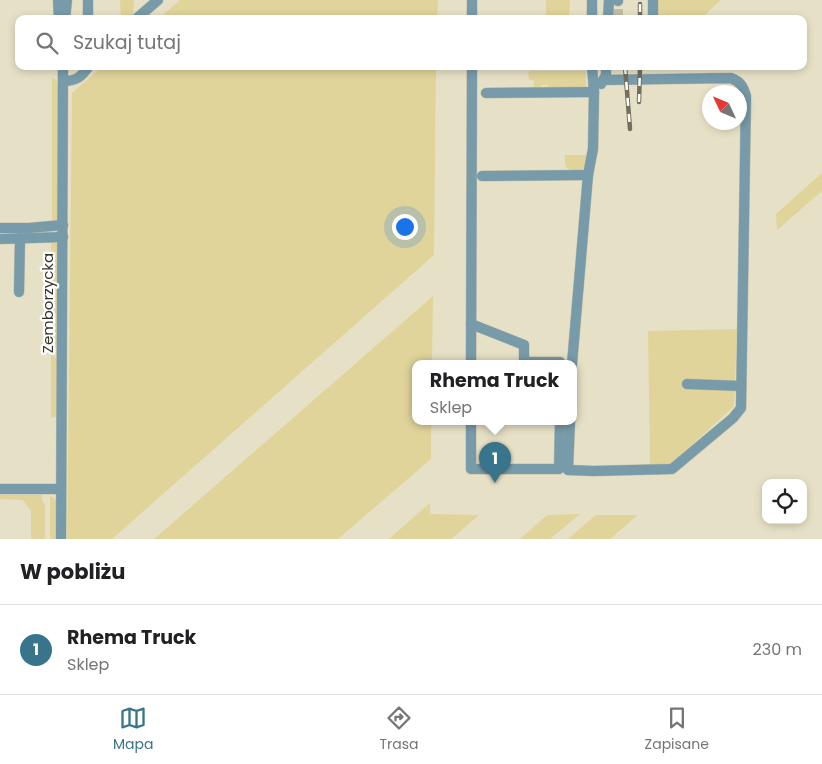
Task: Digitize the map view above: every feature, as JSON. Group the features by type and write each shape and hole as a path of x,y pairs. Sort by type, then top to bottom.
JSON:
{"street":[{"path":"58,0 59,15"},
{"path":"65,15 67,0"},
{"path":"88,0 88,15"},
{"path":"141,15 158,0"},
{"path":"472,0 472,15"},
{"path":"592,0 592,15"},
{"path":"609,15 615,0"},
{"path":"653,0 653,15"},
{"name":"Zemborzycka","path":"61,539 63,70"},
{"path":"63,81 75,80 86,70"},
{"path":"471,360 472,70"},
{"path":"572,360 588,175 593,149 592,70"},
{"path":"486,93 594,92 604,80 606,70"},
{"path":"570,425 568,470 672,469 733,418 741,408 746,96 742,84 731,78 604,80"},
{"path":"482,176 588,175"},
{"path":"0,228 63,225"},
{"path":"0,238 63,237"},
{"path":"20,238 20,292"},
{"path":"471,324 524,345 524,360"},
{"path":"687,384 741,386"},
{"path":"471,425 471,469 559,469 560,425"},
{"path":"0,489 61,489"}],"shaded area":[{"path":"120,0 134,0 133,15 121,15"},
{"path":"180,0 438,0 437,15 163,15"},
{"path":"546,0 570,0 569,15 546,15"},
{"path":"657,0 721,0 704,15 658,15"},
{"path":"98,70 436,70 434,255 112,539 67,539 72,93"},
{"path":"530,71 586,71 586,86 581,89 548,89 548,85 541,85 541,90 534,89 534,80 529,80 528,73"},
{"path":"52,78 58,84 58,219 52,223"},
{"path":"565,155 586,155 586,163 579,171 571,170 567,168 565,163"},
{"path":"822,173 822,191 777,230 776,214"},
{"path":"51,239 57,245 58,270 57,344 55,348 51,348"},
{"path":"433,296 432,360 412,360 412,425 431,425 431,459 338,539 154,539"},
{"path":"737,329 734,406 671,464 650,464 648,331"},
{"path":"51,355 57,359 57,413 55,417 51,418"},
{"path":"0,495 42,495 45,505 45,539 31,539 31,511 23,500 0,499"},
{"path":"50,496 55,499 56,503 56,539 50,539"},
{"path":"430,503 430,514 479,515 451,539 389,539"},
{"path":"580,514 550,539 520,539 547,515"},
{"path":"596,515 638,515 610,539 568,539"}],"tunnel":[{"path":"618,1 618,15"}],"railway":[{"path":"640,4 640,15"},
{"path":"625,70 630,129"},
{"path":"639,102 640,70"}],"place":[{"name":"Rhema Truck","path":"495,483"}]}
